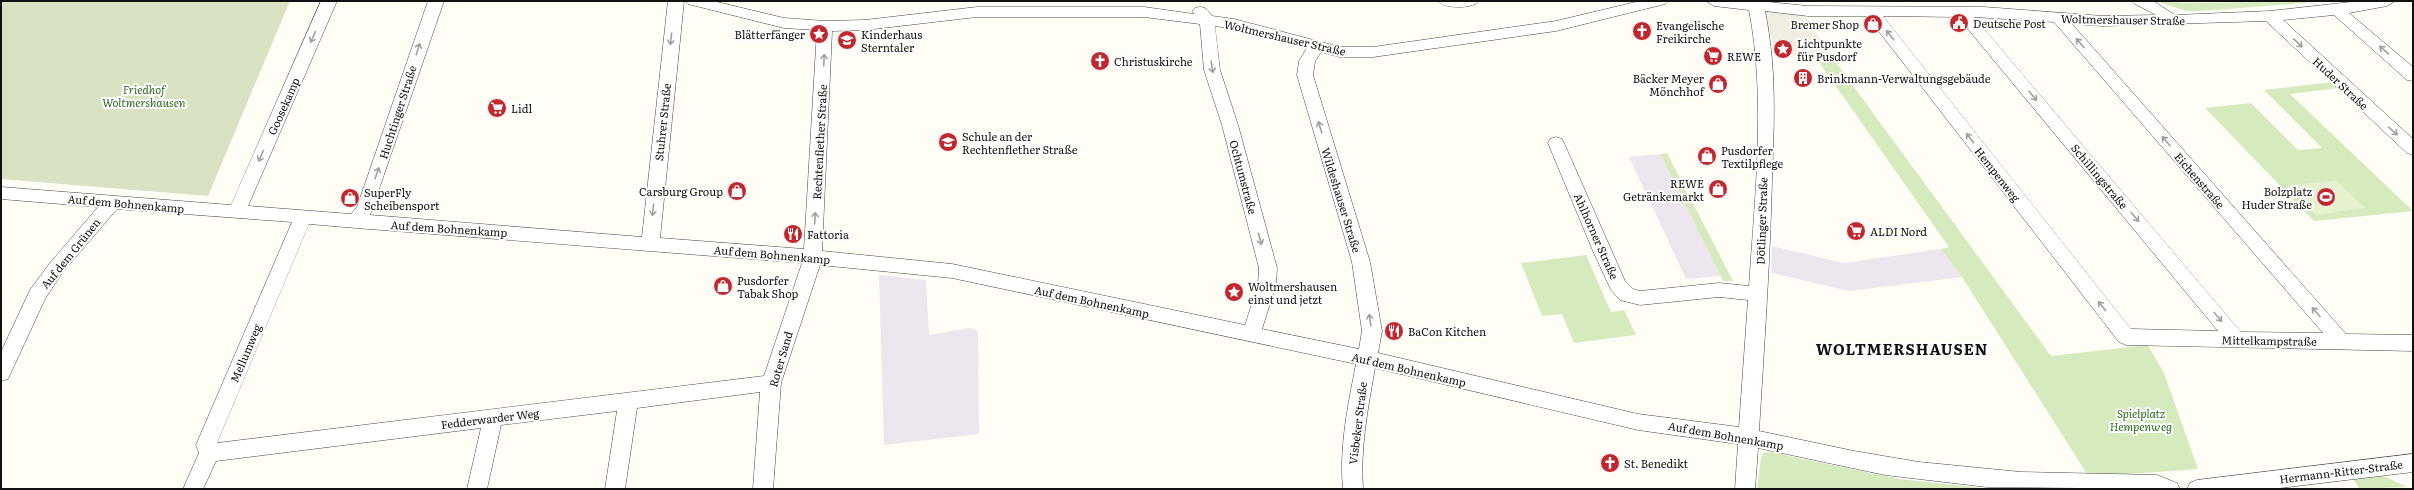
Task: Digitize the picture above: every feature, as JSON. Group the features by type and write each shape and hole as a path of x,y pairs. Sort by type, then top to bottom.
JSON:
{"street":[{"name":"Goosekamp","path":"237,212 329,1"},
{"name":"Huchtinger Straße","path":"356,221 365,209 436,1"},
{"name":"Stuhrer Straße","path":"650,244 676,1"},
{"name":"Woltmershauser Straße","path":"693,1 784,23 826,26 1008,11 1144,12 1207,20 1264,30 1340,52 1373,52 1556,26 1660,1"},
{"path":"1153,1 1192,7 1202,12 1207,20"},
{"path":"1446,1 1471,1"},
{"name":"Woltmershauser Straße","path":"1714,1 1808,11 1962,12 2104,21 2270,16 2337,10 2387,1"},
{"path":"2140,1 2156,8 2172,20"},
{"name":"Dötlinger Straße","path":"1745,489 1750,439 1757,294 1762,227 1767,83 1764,45 1756,5"},
{"path":"2337,10 2413,76"},
{"name":"Hempenweg","path":"1871,12 2126,337"},
{"name":"Schillingstraße","path":"1962,12 2237,340"},
{"name":"Huder Straße","path":"2270,16 2413,149"},
{"name":"Eichenstraße","path":"2059,18 2342,342"},
{"name":"Ochtumstraße","path":"1207,20 1212,70 1230,125 1268,268 1267,285 1251,334"},
{"name":"Rechtenflether Straße","path":"813,257 826,26"},
{"name":"Wildeshauser Straße","path":"1317,46 1307,61 1305,75 1361,262 1372,331 1371,345 1366,358"},
{"name":"Ahlhorner Straße","path":"1556,143 1602,251 1618,285 1627,295 1640,298 1719,290 1757,294"},
{"name":"Auf dem Bohnenkamp","path":"1,193 813,257 952,271 1366,358 1638,422 1674,424 1885,466 2062,484 2157,484 2170,489"},
{"name":"Auf dem Grünen","path":"1,373 37,294 56,268 113,202"},
{"name":"Mellumweg","path":"194,489 209,454 206,445 303,218"},
{"name":"Roter Sand","path":"763,489 771,383 813,257"},
{"name":"Mittelkampstraße","path":"2126,337 2413,343"},
{"name":"Visbeker Straße","path":"1353,489 1351,465 1355,424 1366,358"},
{"name":"Fedderwarder Weg","path":"209,454 771,383"},
{"path":"615,489 628,401"},
{"path":"477,489 493,418"},
{"name":"Hermann-Ritter-Straße","path":"2197,489 2413,463"}],"shaded area":[{"path":"1762,10 1800,12 1808,20 1832,57 1777,54"},
{"path":"1660,154 1721,276 1686,279 1629,157"},
{"path":"1772,246 1844,263 1941,249 1962,277 1849,291 1771,273"},
{"path":"879,275 926,280 929,335 970,328 978,331 979,434 884,445"}],"green space":[{"name":"Friedhof Woltmershausen","path":"2,1 290,1 208,196 1,179"},
{"path":"2156,1 2185,3 2329,1 2186,11"},
{"name":"Spielplatz Hempenweg","path":"1832,57 2051,356 2148,345 2164,373 2198,469 2089,477 1962,277 1941,249 1949,247 1816,58"},
{"path":"2332,82 2339,88 2290,94 2413,211 2314,221 2205,108 2251,103 2298,150 2322,148 2264,90"},
{"path":"1667,153 1733,281 1723,281 1660,154"},
{"name":"Bolzplatz Huder Straße","path":"2336,180 2365,208 2316,215 2288,186"},
{"path":"1586,255 1611,312 1624,310 1636,335 1574,343 1562,314 1542,316 1521,263"},
{"path":"1770,452 1899,479 1993,489 1757,489 1761,458 1763,453"},
{"path":"2382,475 2407,487 2354,489 2359,488 2353,479"}],"place":[{"name":"Deutsche Post","path":"1959,23"},
{"name":"Bremer Shop","path":"1873,24"},
{"name":"Evangelische Freikirche","path":"1642,31"},
{"name":"Blätterfänger","path":"819,34"},
{"name":"Kinderhaus Sterntaler","path":"847,40"},
{"name":"Lichtpunkte für Pusdorf","path":"1783,49"},
{"name":"REWE","path":"1713,56"},
{"name":"Christuskirche","path":"1100,61"},
{"name":"Brinkmann-Verwaltungsgebäude","path":"1803,78"},
{"name":"Bäcker Meyer Mönchhof","path":"1718,84"},
{"name":"Lidl","path":"497,108"},
{"name":"Schule an der Rechtenflether Straße","path":"948,142"},
{"name":"Pusdorfer Textilpflege","path":"1707,156"},
{"name":"REWE Getränkemarkt","path":"1718,189"},
{"name":"Carsburg Group","path":"737,191"},
{"name":"Bolzplatz Huder Straße","path":"2326,197"},
{"name":"SuperFly Scheibensport","path":"350,198"},
{"name":"ALDI Nord","path":"1856,231"},
{"name":"Fattoria","path":"793,234"},
{"name":"Pusdorfer Tabak Shop","path":"723,286"},
{"name":"Woltmershausen einst und jetzt","path":"1234,292"},
{"name":"BaCon Kitchen","path":"1394,331"},
{"name":"St. Benedikt","path":"1610,463"}],"district":[{"name":"WOLTMERSHAUSEN","path":"1902,348"}]}
